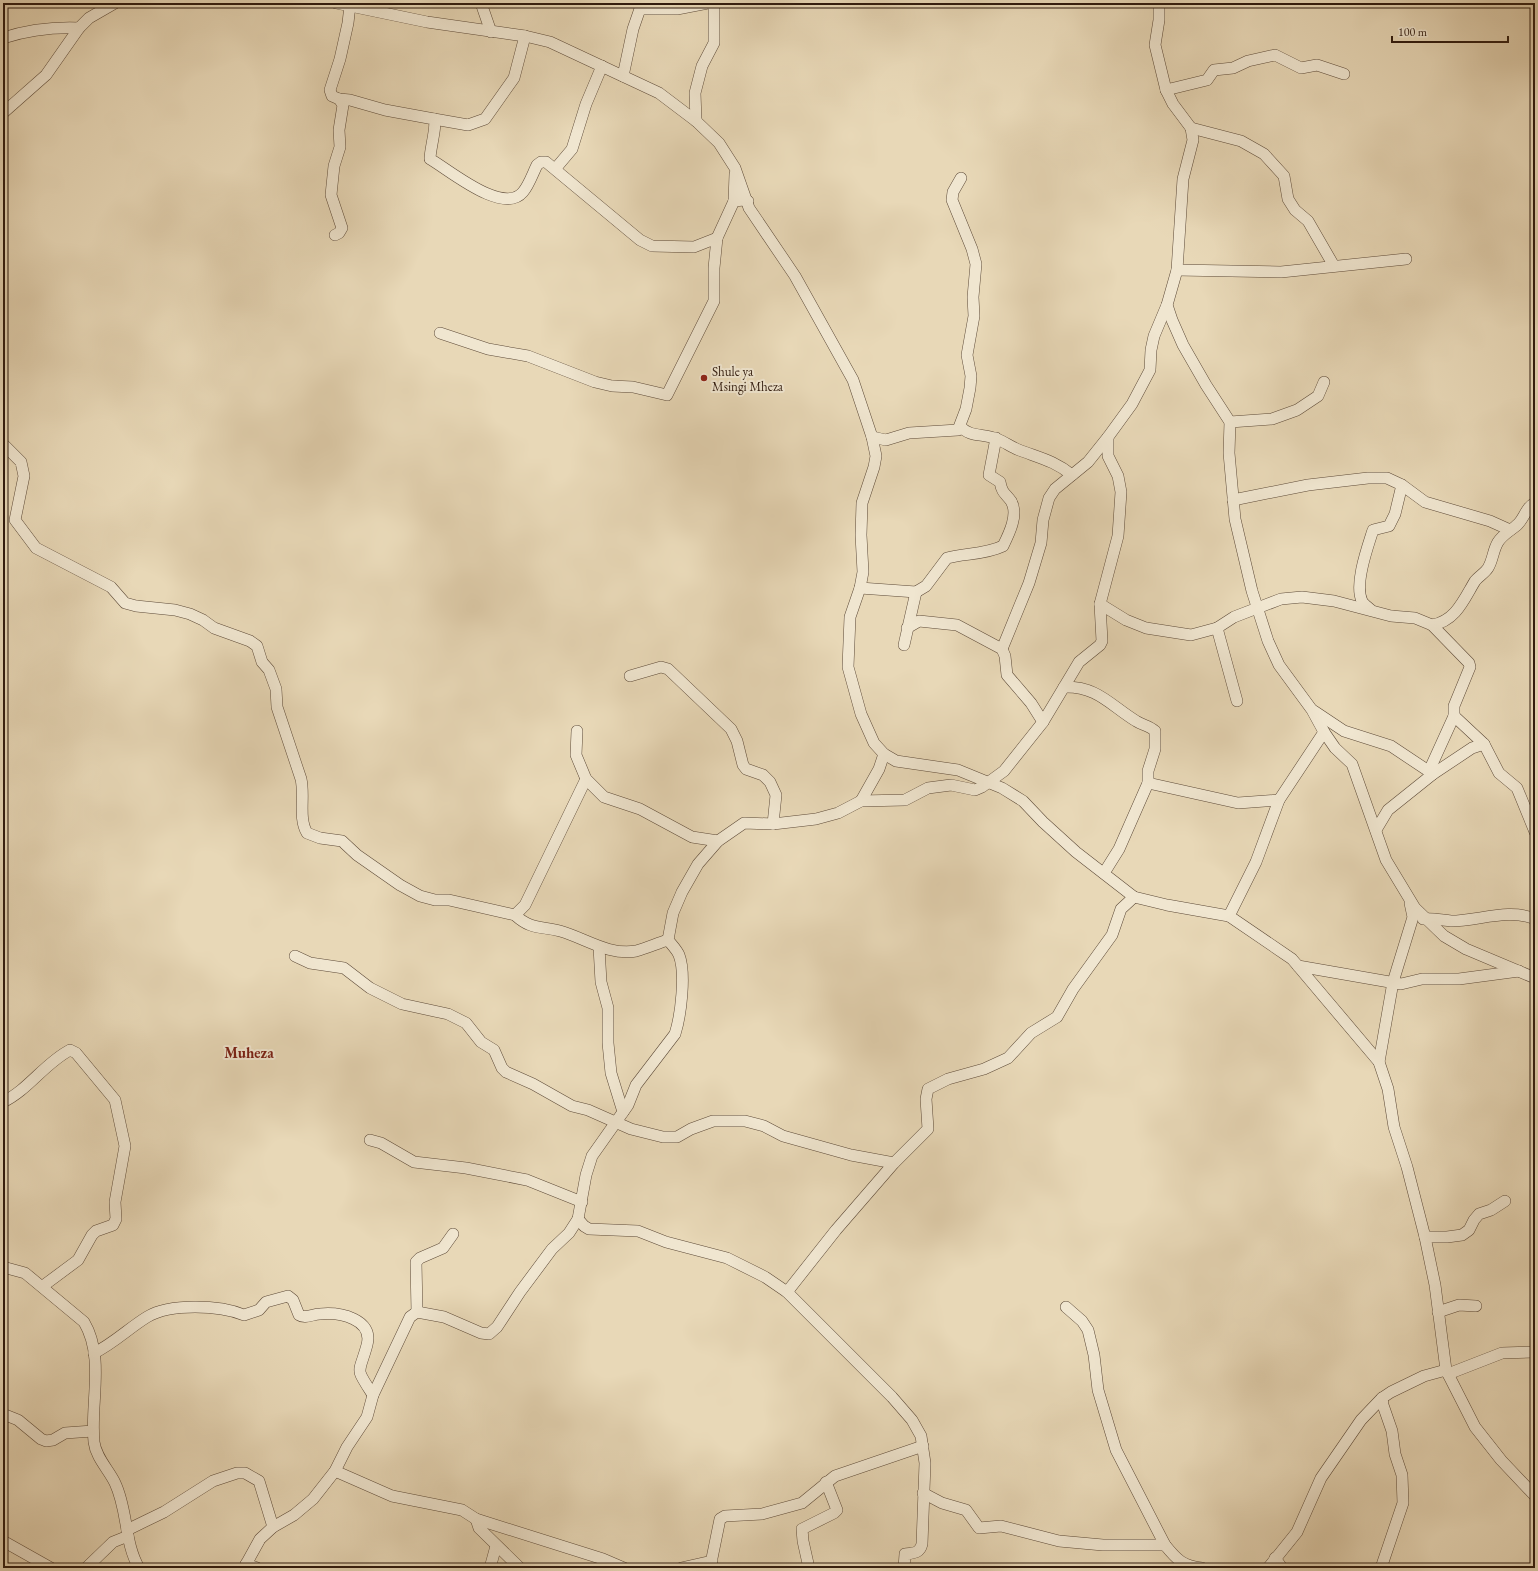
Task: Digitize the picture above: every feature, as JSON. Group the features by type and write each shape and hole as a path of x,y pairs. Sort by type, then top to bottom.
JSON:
{"street":[{"path":"3,113 46,75 79,28 89,18 115,3"},
{"path":"336,3 427,22 525,36 550,42 659,93 696,121 719,143 735,168 748,201 749,208 762,230 795,276 821,320 853,380 872,437 876,456 874,467 862,503 861,535 863,572 860,588 850,617 848,667 860,714 874,743 884,754 906,764 958,770 988,784 1002,788 1023,800 1043,822 1076,852 1134,897 1167,905 1229,916 1292,959 1379,1062 1387,1084 1394,1127 1407,1167 1435,1285 1447,1372 1475,1427 1501,1460 1535,1496"},
{"path":"481,3 491,32"},
{"path":"622,76 633,29 641,6 677,9 708,3"},
{"path":"696,121 695,93 702,66 714,43 714,3"},
{"path":"1002,649 1029,583 1041,543 1043,520 1050,498 1055,489 1088,462 1132,404 1150,370 1151,350 1154,336 1168,305 1177,270 1182,179 1193,140 1191,128 1173,104 1166,90 1155,45 1159,20 1159,3"},
{"path":"350,5 348,23 340,59 330,90 332,96 385,110 434,119 468,125 485,120 514,78 525,36"},
{"path":"3,38 19,33 55,27 79,28"},
{"path":"1166,90 1206,80 1214,70 1233,68 1248,61 1275,55 1301,68 1317,65 1344,74"},
{"path":"556,168 572,149 586,104 602,66"},
{"path":"335,235 342,228 331,195 334,166 340,147 340,130 343,105 339,99"},
{"path":"434,119 436,124 431,144 430,159 445,167 478,191 503,198 512,198 522,193 537,165 541,162 546,162 556,168 640,240 652,246 694,247 717,238"},
{"path":"1191,128 1241,141 1264,154 1284,176 1288,199 1295,210 1308,221 1334,266"},
{"path":"440,334 455,337 488,349 528,356 595,382 612,386 633,387 667,395 714,301 714,268 717,238 734,201 735,168"},
{"path":"872,437 886,440 909,432 953,432 958,430 960,426 970,388 971,376 967,355 974,316 973,297 976,264 972,249 952,200 955,185 961,178"},
{"path":"734,201 748,201"},
{"path":"1177,270 1281,272 1406,259"},
{"path":"1168,305 1172,320 1183,345 1206,385 1230,422 1229,453 1235,519 1252,591 1268,641 1278,665 1312,710 1335,748 1352,764 1386,860 1415,908 1444,936 1466,949 1535,978"},
{"path":"1230,422 1272,419 1297,410 1318,396 1324,382"},
{"path":"960,426 974,435 996,438 1020,450 1059,465 1072,475"},
{"path":"1108,437 1108,456"},
{"path":"860,588 916,592 926,586 946,558 958,555 973,555 1000,548 1006,540 1012,523 1014,509 1010,500 1002,493 1000,482 989,475 996,438"},
{"path":"3,444 21,462 24,476 15,520 36,548 111,587 125,603 136,606 175,610 190,614 214,628 250,641 256,646 262,662 269,670 276,689 277,707 304,789 303,822 307,833 320,838 342,841 357,855 400,885 420,896 435,900 449,900 515,915 534,928 560,931 599,947 614,950 635,951 668,940"},
{"path":"249,1567 260,1539 273,1527 294,1515 312,1499 335,1471 347,1447 367,1417 373,1395 410,1317 417,1312 444,1317 481,1333 489,1334 497,1327 520,1292 552,1249 569,1233 578,1219 586,1174 592,1156 628,1105 636,1085 675,1034 678,1024 682,969 678,954 668,940 673,913 682,892 698,864 718,841 744,823 773,824 816,819 838,813 861,801 905,800 928,788 951,785 975,790 988,784 1004,771 1043,722 1064,688 1070,673 1079,662 1100,645 1102,641 1100,604 1118,536 1122,492 1118,476 1108,456 1098,448"},
{"path":"1233,500 1308,485 1368,478 1387,478 1402,485 1425,502 1490,521 1510,530"},
{"path":"1371,610 1362,602 1360,596 1362,568 1373,530 1389,526 1395,514 1402,485"},
{"path":"1432,625 1441,624 1449,619 1460,607 1477,579 1488,568 1497,544 1502,536 1519,523 1530,505 1535,502"},
{"path":"904,645 916,592"},
{"path":"1100,604 1126,620 1146,628 1191,635 1217,628 1234,618 1281,599 1302,597 1334,601 1391,616 1415,618 1432,625 1469,663 1470,667 1454,706 1454,716 1431,772"},
{"path":"907,628 919,621 956,625 1002,649 1005,656 1007,675 1031,703 1043,722"},
{"path":"1217,628 1238,701"},
{"path":"630,676 661,667 668,669 731,729 743,765 746,769 763,776 770,782 776,795 773,824"},
{"path":"1064,688 1074,687 1094,691 1137,722 1152,728 1155,731 1155,742 1148,771 1148,783 1119,849 1104,873"},
{"path":"1312,710 1344,731 1391,746 1431,772"},
{"path":"1454,716 1484,744 1499,773 1516,788 1535,832"},
{"path":"577,731 576,756 586,779 604,797 640,809 692,836 718,841"},
{"path":"1229,916 1256,862 1279,800 1324,732"},
{"path":"1376,830 1388,810 1431,772 1472,748 1484,744"},
{"path":"861,801 879,769 884,754"},
{"path":"515,915 525,906 586,779"},
{"path":"1148,783 1238,803 1279,800"},
{"path":"787,1292 836,1230 894,1163 928,1129 926,1099 928,1089 948,1079 984,1069 1008,1058 1031,1033 1057,1017 1073,990 1112,935 1121,909 1134,897"},
{"path":"1379,1062 1393,982 1413,918 1409,898"},
{"path":"1410,928 1417,920 1425,919 1451,921 1501,915 1522,916 1535,919"},
{"path":"599,947 601,982 608,1008 608,1043 611,1073 623,1112"},
{"path":"295,956 310,963 344,968 370,988 402,1004 448,1014 466,1023 477,1039 494,1050 502,1068 506,1072 533,1084 572,1106 588,1110 615,1123 645,1134 663,1137 677,1137 691,1129 713,1121 745,1121 764,1126 783,1136 851,1155 894,1163"},
{"path":"1298,966 1401,984 1422,980 1459,979 1520,971"},
{"path":"3,1102 35,1080 61,1055 70,1050 76,1053 114,1100 125,1146 115,1202 116,1219 113,1225 96,1231 92,1235 78,1260 42,1286"},
{"path":"370,1140 381,1143 414,1162 466,1168 527,1180 582,1202"},
{"path":"1424,1237 1447,1237 1462,1234 1469,1230 1479,1214 1491,1210 1505,1201"},
{"path":"578,1219 589,1229 638,1231 666,1242 727,1258 765,1277 787,1292 877,1382 912,1420 921,1436 923,1446 925,1463 922,1544 921,1550 905,1554 904,1568"},
{"path":"417,1312 416,1262 420,1258 443,1248 453,1234"},
{"path":"5,1271 25,1273 42,1286 58,1302 84,1322 90,1332 94,1354 95,1395 93,1431 98,1454 115,1483 120,1497 132,1553 139,1568"},
{"path":"94,1354 107,1347 148,1316 168,1310 188,1306 237,1312 244,1315 259,1310 266,1302 288,1296 294,1300 299,1315 302,1317 320,1314 340,1316 359,1321 367,1329 369,1336 359,1368 360,1375 373,1395"},
{"path":"1438,1312 1458,1305 1476,1306"},
{"path":"1066,1307 1088,1330 1094,1355 1098,1390 1116,1450 1165,1545 1174,1557 1182,1563 1193,1568 1202,1568"},
{"path":"1268,1568 1297,1532 1321,1478 1361,1420 1382,1398 1424,1376 1447,1372 1502,1353 1535,1352"},
{"path":"1381,1568 1403,1503 1402,1475 1395,1454 1392,1431 1382,1398"},
{"path":"3,1414 18,1420 41,1439 46,1441 53,1440 65,1433 93,1431"},
{"path":"681,1568 711,1564 720,1519 725,1516 762,1514 802,1503 835,1476 923,1446"},
{"path":"335,1471 392,1496 462,1510 476,1519 603,1559 624,1568"},
{"path":"86,1568 114,1542 128,1533 213,1481 237,1473 249,1474 259,1481 273,1527"},
{"path":"810,1568 802,1541 802,1529 837,1510 826,1482"},
{"path":"923,1493 942,1503 966,1510 979,1528 1001,1526 1059,1541 1103,1545 1165,1545"},
{"path":"476,1519 479,1528 520,1568"},
{"path":"3,1541 51,1568"},
{"path":"490,1568 496,1546"},
{"path":"1275,1558 1282,1568"}],"place":[{"name":"Shule ya Msingi Mheza","path":"704,378"}],"district":[{"name":"Muheza","path":"249,1053"}]}
